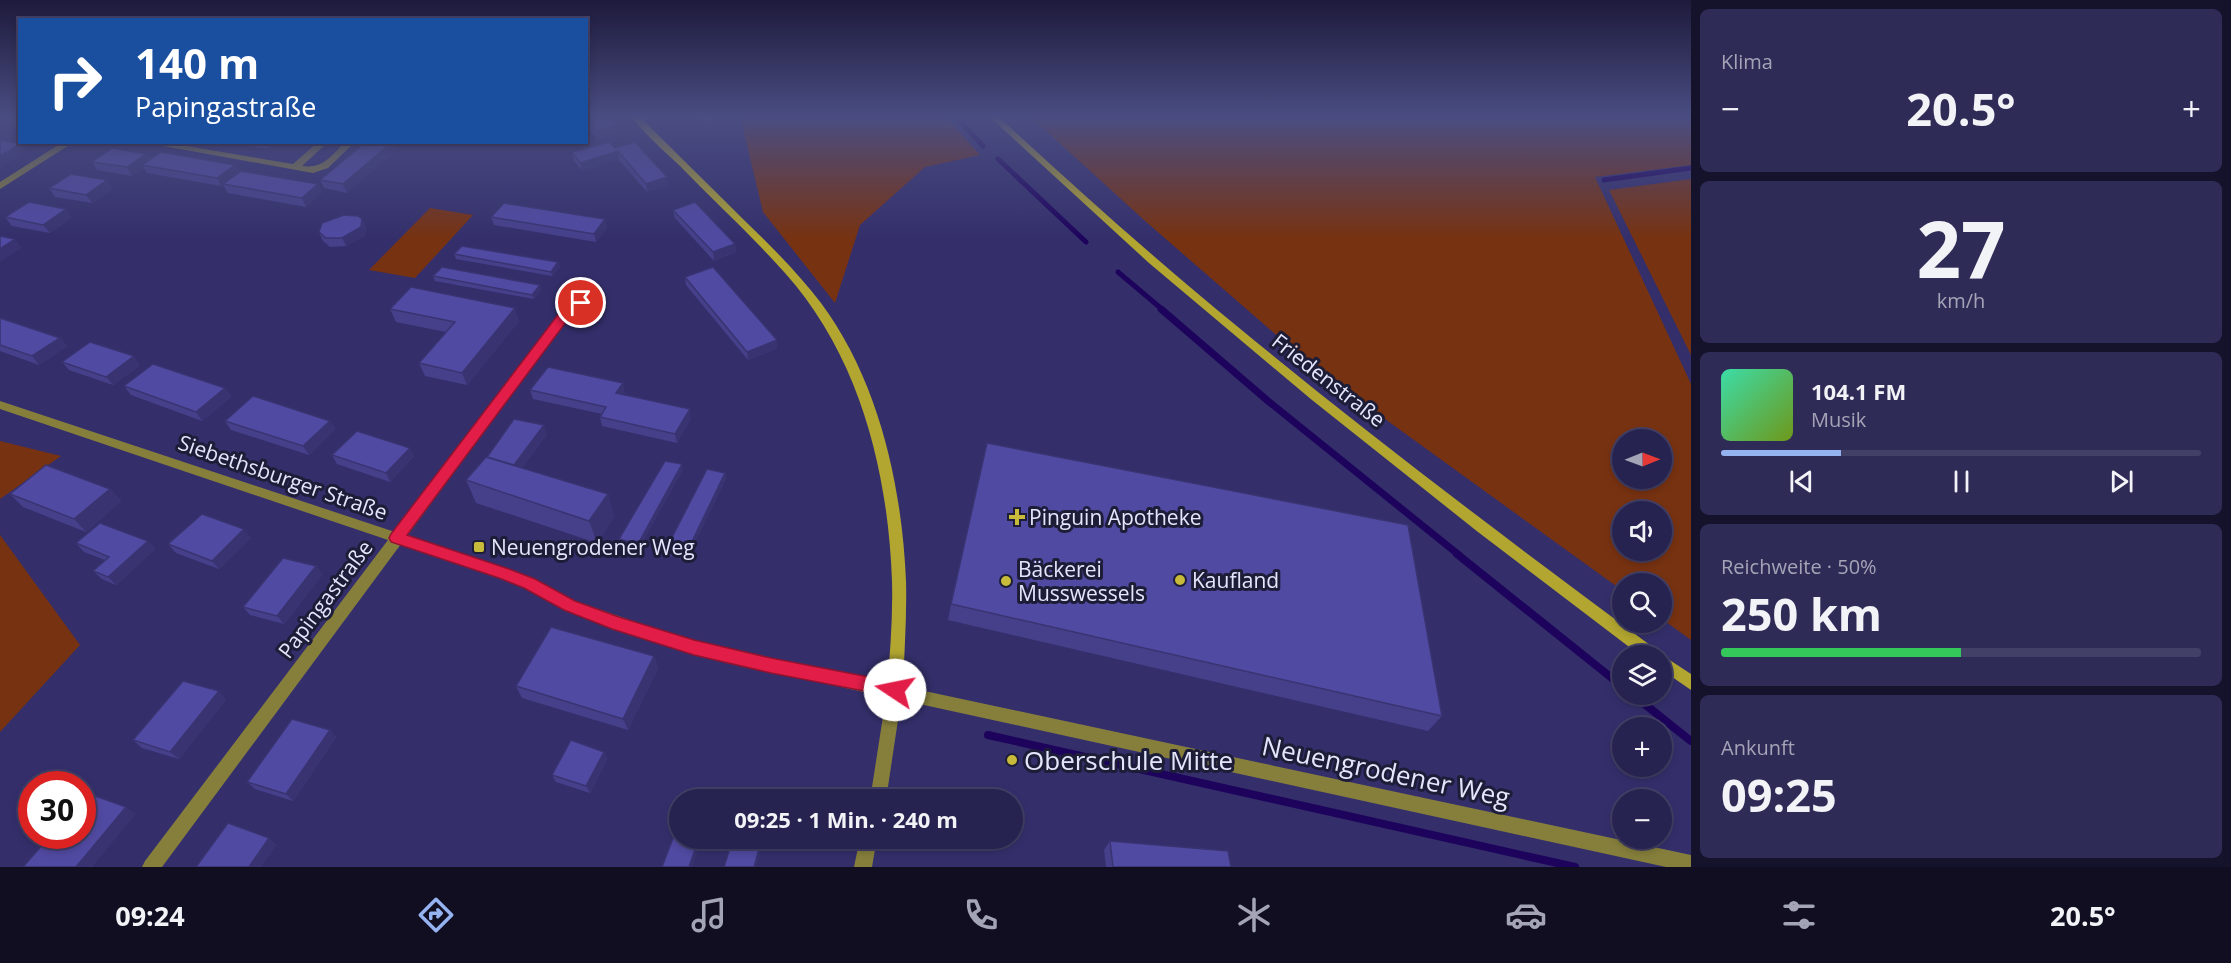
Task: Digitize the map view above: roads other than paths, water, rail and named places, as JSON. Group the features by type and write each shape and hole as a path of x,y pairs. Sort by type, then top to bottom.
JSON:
{"main road":[{"path":"676,158 794,277 837,335 850,365 874,427 884,465 893,521 898,568 899,622 895,690"},
{"name":"Friedenstraße","path":"1038,158 1109,225 1233,331 1516,555 1638,645"},
{"path":"1672,669 1691,683"}],"street":[{"path":"0,186 44,158"},
{"path":"244,158 295,167 319,168 331,158"},
{"path":"295,167 305,158"},
{"name":"Papingastraße","path":"151,867 565,315 581,303"},
{"name":"Siebethsburger Straße","path":"0,405 503,573 529,583 570,605 618,624 694,648 771,666 895,690"},
{"path":"880,789 895,690"},
{"name":"Neuengrodener Weg","path":"895,690 1691,864"},
{"path":"863,867 867,849"}],"waterway":[{"path":"998,159 1086,242"},
{"path":"1604,180 1691,168"},
{"path":"1118,272 1163,310"},
{"path":"1161,309 1268,401 1459,555"},
{"path":"1457,554 1612,678"},
{"path":"1646,705 1691,741"},
{"path":"988,735 1575,867"}],"place":[{"name":"Pinguin Apotheke","path":"1017,517"},
{"name":"Neuengrodener Weg","path":"479,547"},
{"name":"Kaufland","path":"1180,580"},
{"name":"Bäckerei Musswessels","path":"1006,581"},
{"name":"Oberschule Mitte","path":"1012,760"}]}
